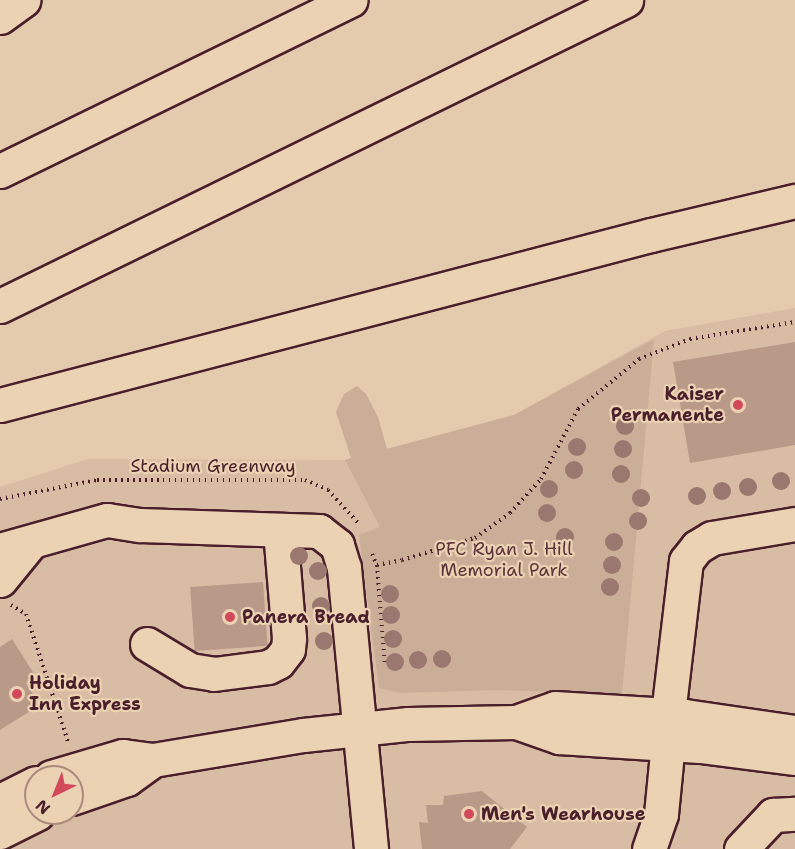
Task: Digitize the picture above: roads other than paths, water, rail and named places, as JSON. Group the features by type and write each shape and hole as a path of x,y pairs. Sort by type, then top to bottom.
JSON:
{"main road":[{"path":"0,17 23,0"},
{"path":"133,106 305,0"},
{"path":"0,171 350,0"},
{"path":"0,306 626,0"},
{"path":"0,405 651,234 795,201"},
{"path":"4,592 15,546 107,520 141,525 319,531 337,545 344,568 371,849"},
{"path":"649,849 661,814 686,561 697,547 712,538 795,524"},
{"path":"147,644 190,670 214,674 268,667 278,662 288,649 289,638 280,530"},
{"path":"84,773 123,756 153,760 408,724 516,722 559,737 668,729 795,732"},
{"path":"668,729 795,758"},
{"path":"0,801 24,789"},
{"path":"741,849 773,815 795,814"},
{"path":"0,832 24,820"}],"place":[{"name":"Kaiser Permanente","path":"738,405"},
{"name":"Panera Bread","path":"230,617"},
{"name":"Holiday Inn Express","path":"17,694"},
{"name":"Men's Wearhouse","path":"469,814"}],"park label":[{"name":"PFC Ryan J. Hill Memorial Park","path":"504,560"}]}
